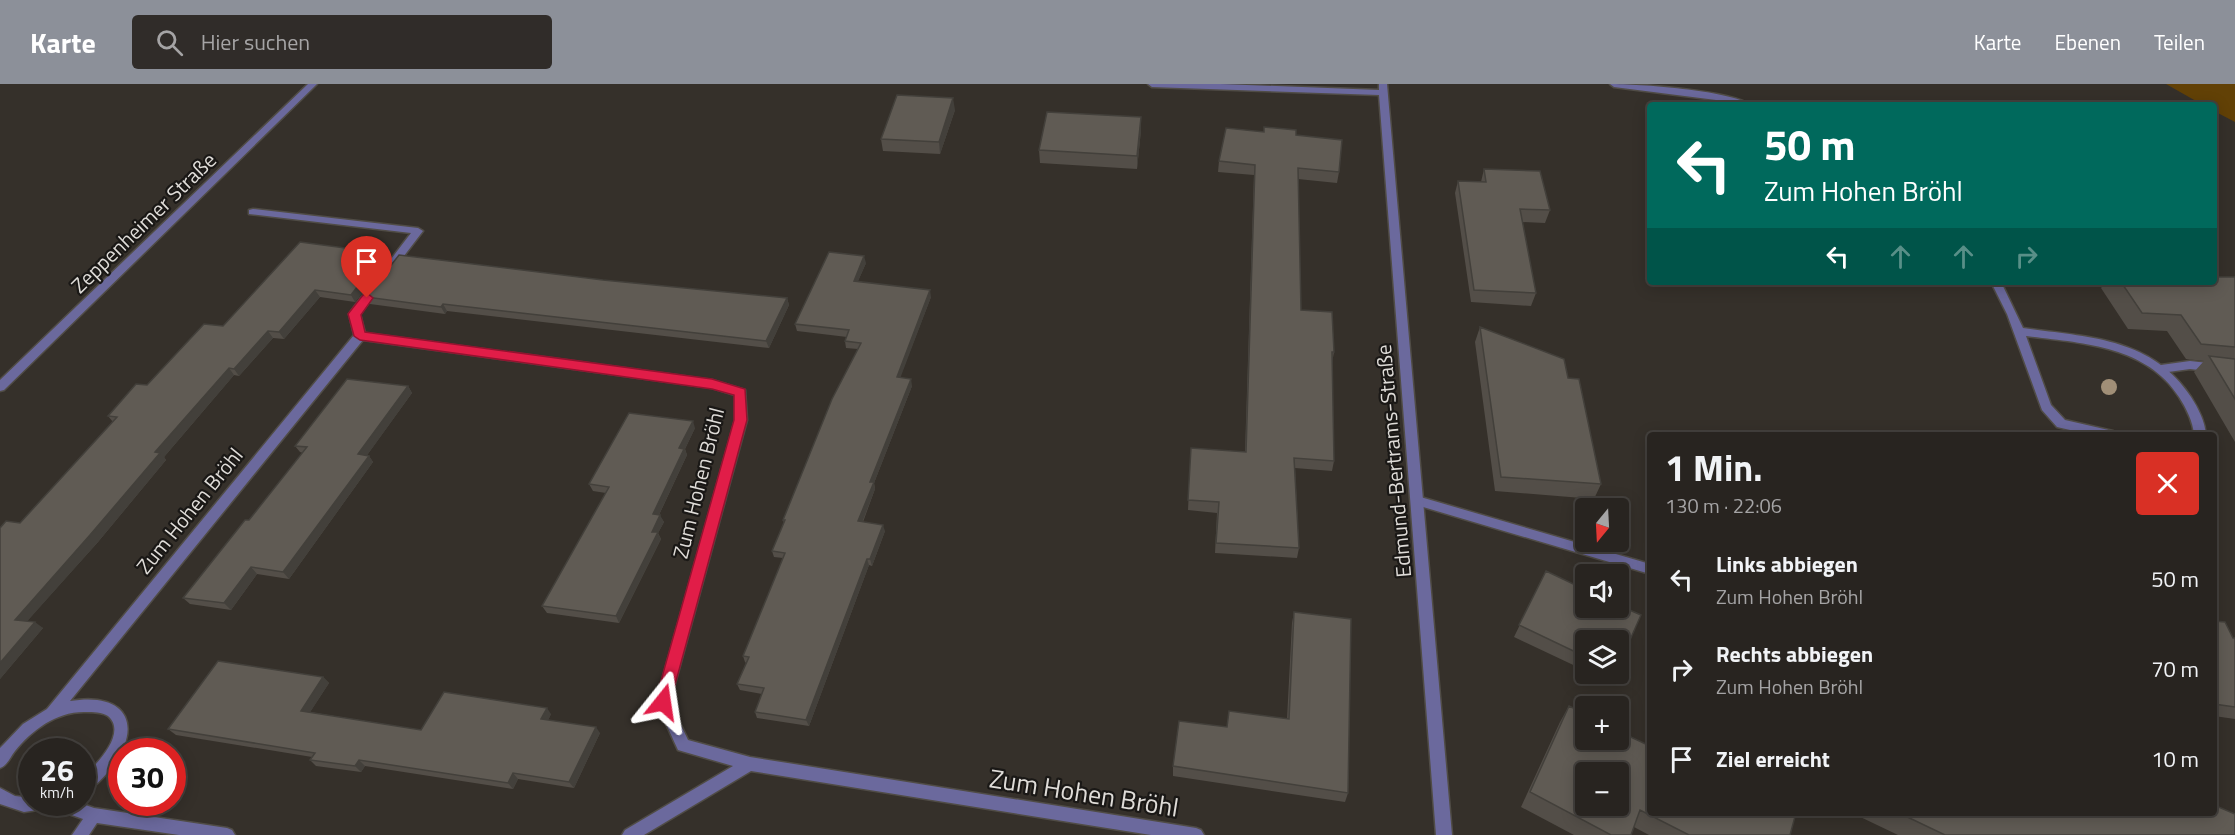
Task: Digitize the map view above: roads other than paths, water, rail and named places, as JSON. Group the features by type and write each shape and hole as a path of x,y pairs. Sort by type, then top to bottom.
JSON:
{"street":[{"name":"Zeppenheimer Straße","path":"0,387 313,84"},
{"path":"1152,84 1384,88"},
{"path":"1614,84 1734,102"},
{"name":"Edmund-Bertrams-Straße","path":"1384,88 1444,835"},
{"path":"253,212 418,231 354,314 360,336"},
{"path":"1998,285 2012,314 2046,407 2061,424 2099,432"},
{"path":"2017,331 2119,346 2148,360 2161,369 2183,391 2200,432"},
{"name":"Zum Hohen Bröhl","path":"52,713 360,336 712,384 741,393 741,420 663,702 683,745 750,764 1196,835"},
{"path":"2161,369 2190,366 2235,370"},
{"path":"1417,501 1647,568"},
{"name":"Zum Hohen Bröhl","path":"0,761 7,749 28,728 52,713 84,705 108,708 120,720 121,735 110,761 96,774"},
{"path":"630,835 750,764"},
{"path":"0,795 9,803 18,805"},
{"path":"96,815 227,835"},
{"path":"80,835 93,816"}]}
